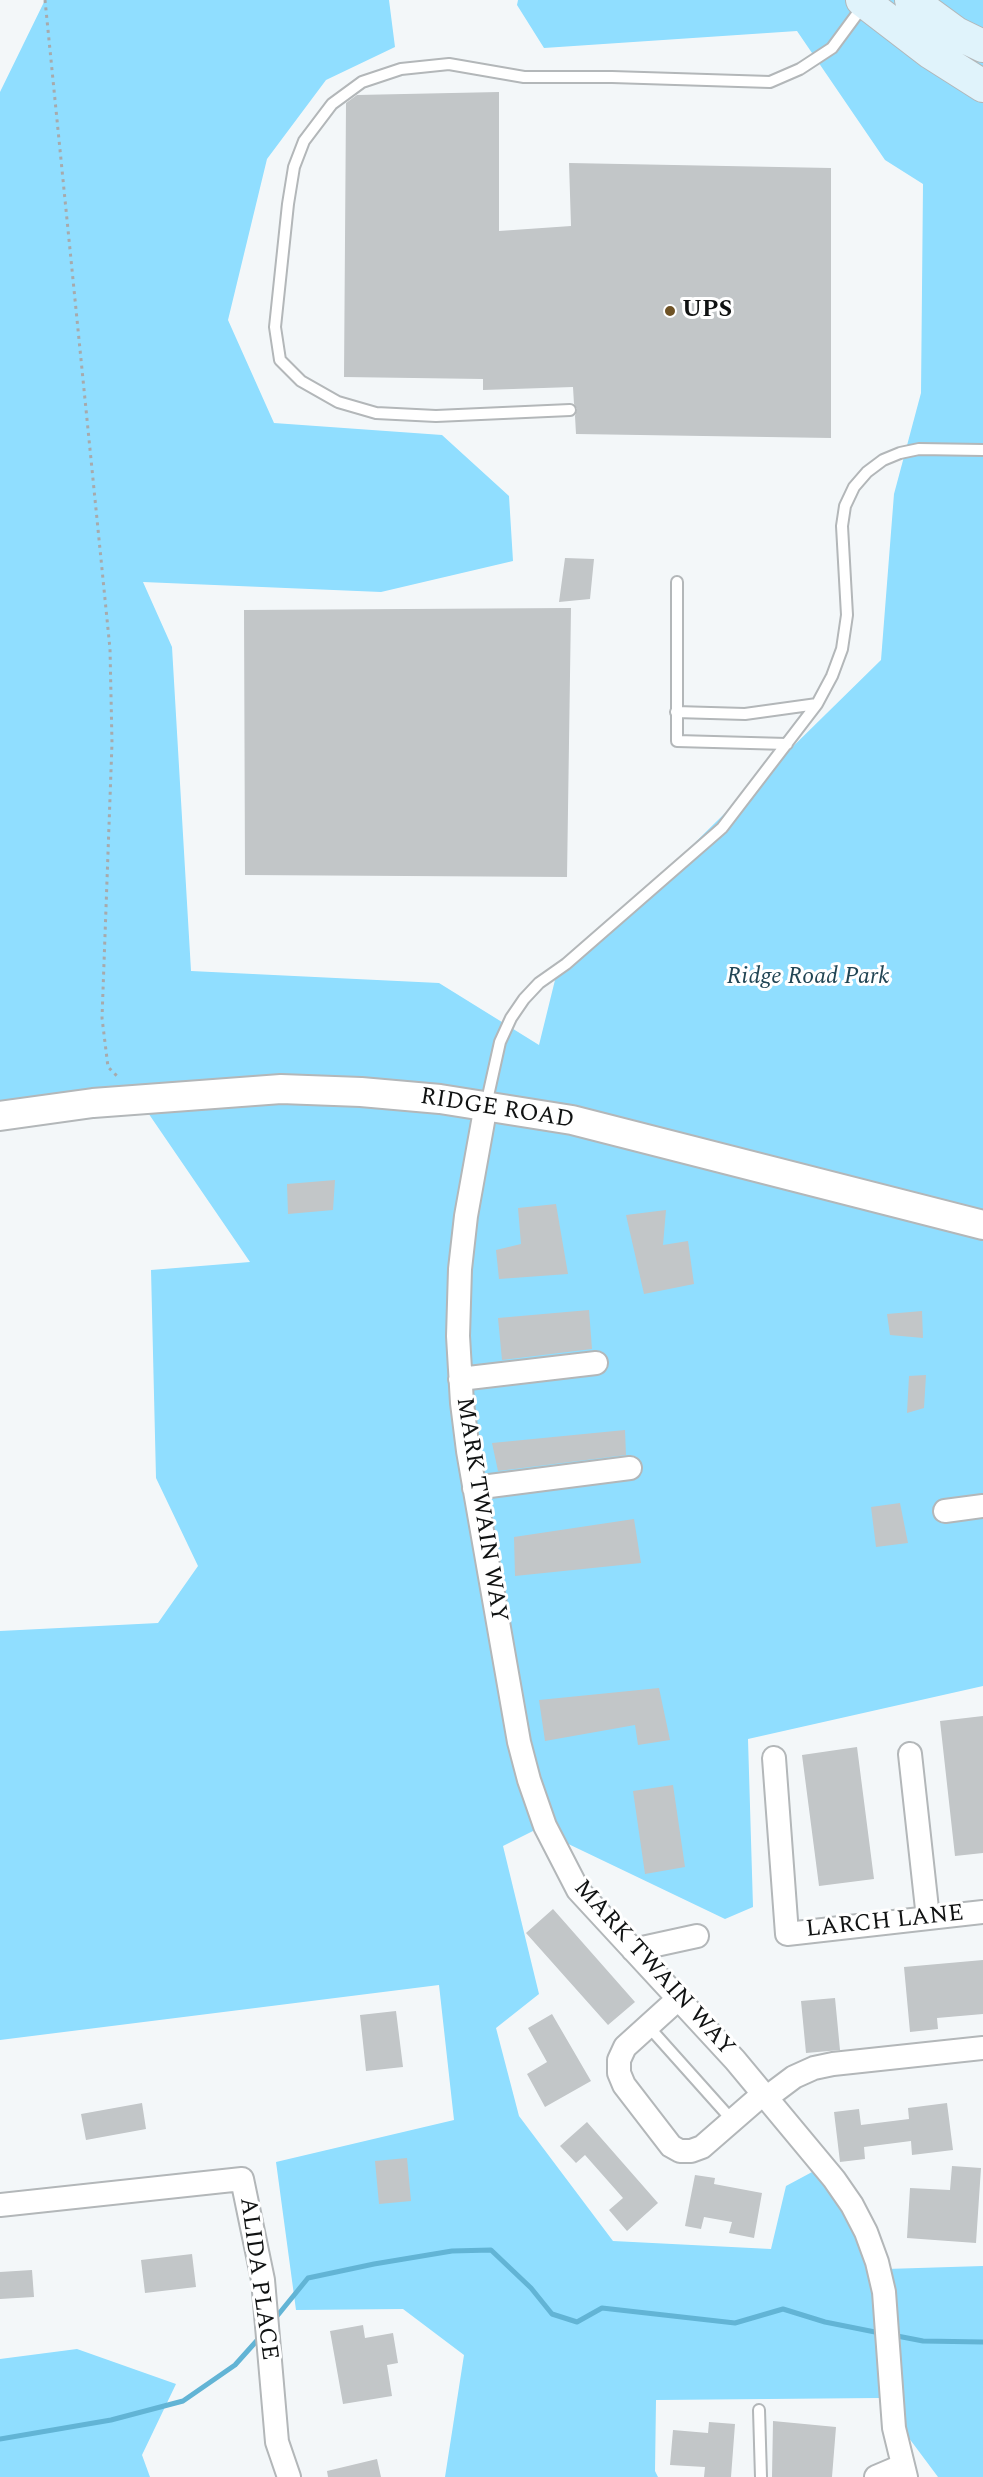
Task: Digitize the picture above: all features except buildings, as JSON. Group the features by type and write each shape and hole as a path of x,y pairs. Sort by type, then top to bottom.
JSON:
{"main road":[{"path":"911,0 956,33 983,46"},
{"path":"936,0 983,32"},
{"path":"866,1 931,53 983,86"}],"street":[{"name":"RIDGE ROAD","path":"0,1116 93,1103 281,1089 361,1092 486,1105 583,1123 983,1225"},
{"name":"MARK TWAIN WAY","path":"486,1105 466,1216 460,1269 458,1336 460,1379 474,1488 519,1742 529,1780 545,1826 578,1890 765,2096 834,2179 852,2205 869,2242 884,2292 894,2428 904,2471"},
{"path":"460,1379 596,1363"},
{"path":"474,1488 630,1468"},
{"path":"945,1511 983,1506"},
{"path":"910,1754 928,1918"},
{"name":"LARCH LANE","path":"774,1758 787,1934 983,1912"},
{"path":"633,1950 697,1936"},
{"path":"678,1999 625,2047 619,2060 619,2073 624,2085 671,2146 680,2151 691,2151 702,2147 765,2096 814,2068 983,2048"},
{"name":"ALIDA PLACE","path":"0,2205 242,2179 263,2280 277,2442 289,2477"},
{"path":"876,2477 904,2471"}],"lane":[{"path":"570,410 436,416 376,413 338,402 301,381 280,360 275,327 288,204 294,167 304,141 332,104 362,82 401,69 449,64 524,77 770,82 800,69 832,48 866,1"},
{"path":"486,1105 500,1042 511,1018 524,999 538,983 567,964 722,828 817,704 832,676 842,649 847,615 842,526 845,506 854,487 867,472 883,460 900,453 919,449 983,450"},
{"path":"677,582 677,741 787,744"},
{"path":"676,712 745,714 817,704"},
{"path":"648,2026 732,2121"},
{"path":"759,2410 761,2477"}],"path":[{"path":"45,0 110,649 112,743 102,1018 108,1067 119,1078"}],"green space":[{"name":"Ridge Road Park","path":"45,0 389,0 395,47 326,80 267,159 228,320 274,423 442,435 509,496 513,561 381,592 143,582 172,647 191,971 439,983 539,1045 555,980 881,660 894,494 921,393 923,184 885,160 797,31 544,48 517,5 518,0 983,0 983,1686 748,1739 753,1907 725,1919 537,1829 503,1846 539,1994 496,2028 519,2116 613,2241 771,2249 786,2186 827,2164 886,2269 983,2266 983,2477 938,2477 879,2398 656,2400 655,2471 658,2477 445,2477 464,2355 403,2309 296,2310 276,2162 454,2120 439,1985 0,2040 0,1631 158,1623 198,1566 156,1478 151,1270 250,1262 142,1104 0,1115 0,92"},
{"path":"77,2349 176,2384 142,2455 150,2477 0,2477 0,2359"}],"waterway":[{"path":"273,2321 308,2278 452,2251 491,2250 531,2288 552,2314 577,2322 602,2308 735,2323 783,2309 825,2322 880,2333"},
{"path":"892,2335 923,2341 983,2342"},
{"path":"0,2439 111,2420 183,2401 235,2365 261,2336"}],"place":[{"name":"UPS","path":"670,311"}]}
